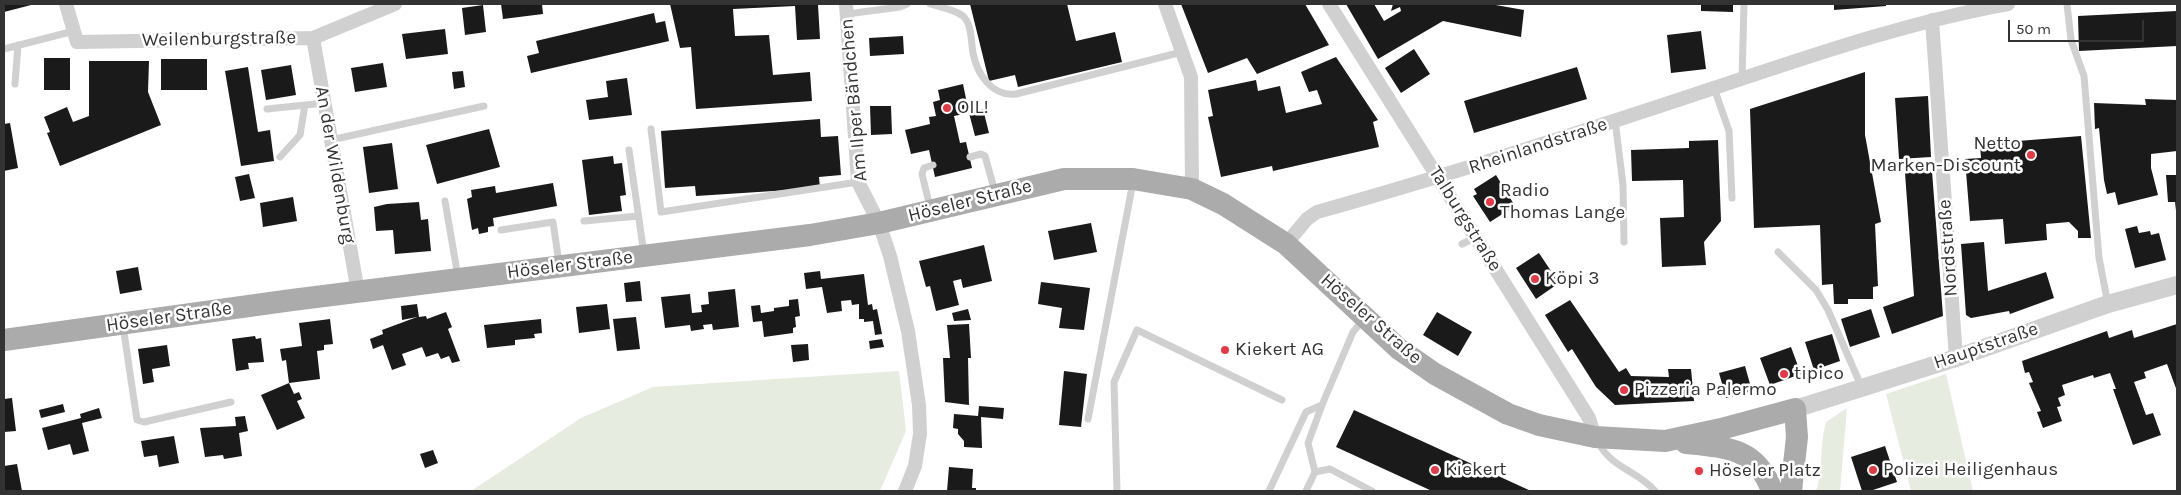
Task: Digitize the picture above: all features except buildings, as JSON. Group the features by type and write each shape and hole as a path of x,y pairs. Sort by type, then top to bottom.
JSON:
{"main road":[{"name":"Höseler Straße","path":"4,340 358,292 810,235 879,223 1064,179 1133,179 1192,189 1222,204 1286,244 1399,349 1435,374 1467,392 1508,414 1539,425 1595,437 1665,441 1749,422 1795,409"},
{"path":"1791,491 1797,437 1795,409"},
{"path":"1665,441 1718,446 1750,457 1761,468 1772,491"}],"street":[{"path":"66,4 74,31"},
{"name":"Weilenburgstraße","path":"74,31 77,42 313,38 395,4"},
{"path":"1165,4 1191,77 1192,189"},
{"name":"Talburgstraße","path":"1329,4 1589,418 1595,437"},
{"name":"Rheinlandstraße","path":"1286,244 1306,219 1317,212 1440,178 1742,78 1932,20 2008,4"},
{"name":"Am Ilper Bändchen","path":"846,9 858,182 879,223 890,256 908,331 919,404 920,434 915,466 904,491"},
{"name":"Nordstraße","path":"1932,20 1956,358"},
{"name":"An der Wildenburg","path":"313,38 358,292"},
{"name":"Hauptstraße","path":"1795,409 1956,358 2108,304 2177,285"}],"lane":[{"path":"846,9 900,7 907,4"},
{"path":"930,4 958,14 965,20 980,72 990,86 1002,94 1016,94 1182,52"},
{"path":"1742,78 1744,4"},
{"path":"2067,4 2071,40 2084,76 2100,258 2108,304"},
{"path":"4,49 74,31"},
{"path":"15,84 18,46"},
{"path":"1714,88 1729,131 1732,198"},
{"path":"267,110 325,103"},
{"path":"280,157 300,134 305,105"},
{"path":"331,140 484,106"},
{"path":"1615,120 1623,185 1624,242"},
{"path":"651,129 661,212 858,182"},
{"path":"629,150 644,255"},
{"path":"970,157 980,154 985,156 996,195"},
{"path":"931,211 922,174 924,168 932,165"},
{"path":"1088,419 1133,179"},
{"path":"445,201 459,279"},
{"path":"584,221 638,216"},
{"path":"500,230 553,222 559,266"},
{"path":"1462,244 1476,236"},
{"path":"1778,252 1816,290 1828,310 1862,388"},
{"path":"1306,491 1315,472 1308,443 1353,332 1365,318"},
{"path":"122,323 137,420 144,422 231,402"},
{"path":"1117,491 1112,394 1114,382 1137,330 1282,400"},
{"path":"1269,491 1306,412 1322,405"},
{"path":"1595,437 1603,453 1616,465 1646,481 1655,491"},
{"path":"1315,472 1330,470 1372,491"}],"shaded area":[{"path":"899,371 906,431 880,491 471,491 581,418 653,387"},
{"path":"1946,374 1973,491 1911,491 1886,394"},
{"path":"1847,408 1840,491 1816,491 1820,474 1826,422"}],"place":[{"name":"OIL!","path":"947,108"},
{"name":"Netto Marken-Discount","path":"2031,155"},
{"name":"Radio Thomas Lange","path":"1490,202"},
{"name":"Köpi 3","path":"1535,279"},
{"name":"Kiekert AG","path":"1225,350"},
{"name":"tipico","path":"1784,374"},
{"name":"Pizzeria Palermo","path":"1624,390"},
{"name":"Kiekert","path":"1435,470"},
{"name":"Polizei Heiligenhaus","path":"1873,470"},
{"name":"Höseler Platz","path":"1699,471"}]}
